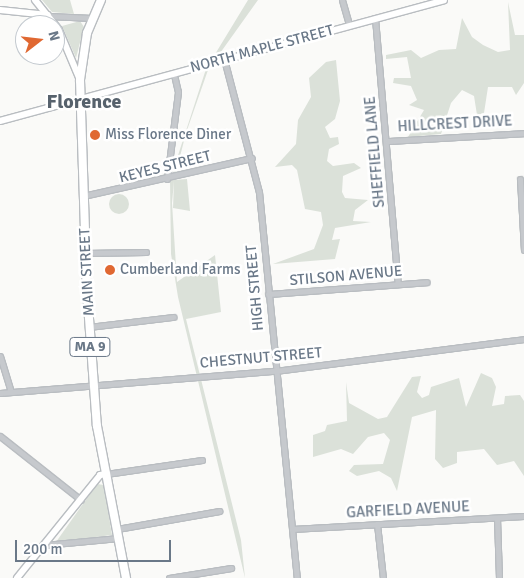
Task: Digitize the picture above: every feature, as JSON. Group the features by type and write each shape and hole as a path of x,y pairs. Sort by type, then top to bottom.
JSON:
{"highway":[{"name":"MA 9","path":"80,99 80,80 92,18 101,0"},
{"name":"MAIN STREET","path":"80,99 89,327 93,384 106,474"},
{"name":"MA 9","path":"106,474 126,578"}],"main road":[{"path":"34,0 34,12"},
{"path":"34,0 48,15"},
{"name":"NORTH MAPLE STREET","path":"0,121 444,0"},
{"path":"0,10 34,12 45,15"},
{"path":"65,49 80,80"},
{"path":"17,578 100,475 106,474"}],"street":[{"path":"342,0 349,25"},
{"path":"65,17 92,18"},
{"name":"SHEFFIELD LANE","path":"376,18 398,284"},
{"name":"HIGH STREET","path":"224,59 252,158 297,578"},
{"path":"167,179 178,92 174,74"},
{"name":"HILLCREST DRIVE","path":"387,141 524,133"},
{"name":"KEYES STREET","path":"84,196 167,179 252,158"},
{"path":"520,179 524,250"},
{"path":"85,253 146,252"},
{"name":"STILSON AVENUE","path":"268,294 427,282"},
{"path":"89,327 173,317"},
{"name":"CHESTNUT STREET","path":"0,393 93,384 275,371 524,339"},
{"path":"0,356 11,391"},
{"path":"0,436 80,500"},
{"path":"106,474 202,460"},
{"path":"117,529 219,512"},
{"name":"GARFIELD AVENUE","path":"292,529 524,516"},
{"path":"497,518 499,578"},
{"path":"377,524 383,578"},
{"path":"44,545 119,538"},
{"path":"169,578 231,568"}],"shaded area":[{"path":"42,0 70,0 74,14 52,12"},
{"path":"248,0 258,0 208,70 186,133 174,180 187,179 190,211 173,208 174,181 172,203 177,282 215,255 221,312 186,319 241,540 245,578 178,297 171,254 170,180 206,69"},
{"path":"508,2 515,35 524,35 524,83 516,95 512,87 488,87 484,113 477,115 474,96 462,90 451,103 441,134 408,137 424,110 409,105 417,100 411,86 393,83 394,78 411,78 407,57 386,59 386,55 411,50 421,58 439,50 456,49 462,18 472,37 483,45 498,52 510,50"},
{"path":"80,21 84,27 76,58 65,33 65,25"},
{"path":"336,60 340,101 335,119 325,127 330,138 338,137 339,144 329,149 327,161 333,166 354,163 361,168 343,176 342,192 345,198 368,200 355,210 353,221 371,222 335,228 332,240 340,239 335,259 273,264 314,249 323,225 321,212 305,209 297,170 292,165 275,167 296,144 298,120 311,97 309,78 326,62"},
{"path":"119,194 126,197 129,204 126,211 119,214 112,211 109,204 112,197"},
{"path":"481,373 492,378 496,387 492,406 504,404 505,396 520,395 524,401 524,476 514,461 497,465 484,449 457,452 457,463 443,468 435,459 436,410 412,417 397,491 391,478 379,471 357,476 349,471 354,465 383,464 390,440 384,433 368,437 353,454 341,449 313,457 313,435 325,431 327,425 347,421 346,382 349,403 378,419 387,417 412,377 421,376 417,392 422,398 429,395 431,387 459,378 466,407"},
{"path":"97,484 104,485 112,535 56,542"}],"place":[{"name":"Miss Florence Diner","path":"95,135"},
{"name":"Cumberland Farms","path":"110,270"}],"district":[{"name":"Florence","path":"84,101"}]}
